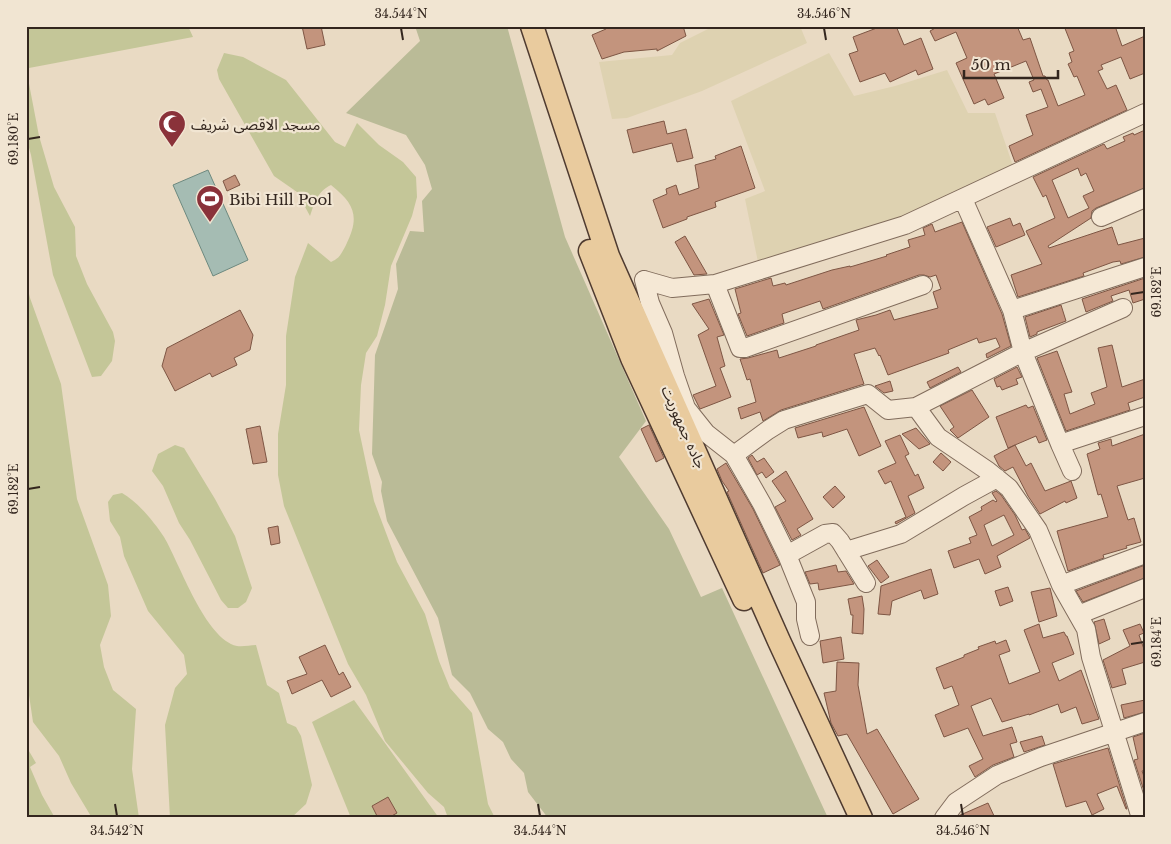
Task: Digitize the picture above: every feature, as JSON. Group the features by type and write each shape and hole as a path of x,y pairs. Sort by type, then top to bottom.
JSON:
{"main road":[{"name":"جاده جمهوریت","path":"520,26 593,259 632,358 846,818"},
{"name":"جاده جمهوریت","path":"532,26 608,256 861,818"}],"street":[{"path":"810,636 806,619 806,602 787,555 762,504 734,456 706,433 686,408 663,333 650,303 644,280 672,288 714,284 905,225 1145,113"},
{"path":"1101,216 1145,198"},
{"path":"963,199 1012,310 1023,352 1072,471"},
{"path":"1012,310 1145,267"},
{"path":"714,284 740,348 923,285"},
{"path":"734,456 784,420 868,394 888,410 916,407 1023,352 1123,308"},
{"path":"650,351 663,333"},
{"path":"916,407 938,437 1009,488 1038,530 1061,585 1086,630 1091,657 1141,811"},
{"path":"1060,444 1145,416"},
{"path":"846,551 901,534 996,478"},
{"path":"787,555 826,534 833,533 866,583"},
{"path":"1061,585 1145,554"},
{"path":"1078,615 1145,588"},
{"path":"944,818 956,802 997,774 1145,722"}],"shaded area":[{"path":"714,26 800,26 807,43 702,91 627,118 612,119 599,62 672,55 680,43"},
{"path":"829,53 854,96 947,70 968,113 995,113 1013,166 934,206 869,230 758,262 745,199 765,191 731,101"},
{"name":"Bibi Hill Pool","path":"208,170 248,260 213,276 173,185"}],"green space":[{"path":"26,26 188,26 193,37 29,68 26,57"},
{"path":"415,26 507,26 565,237 646,421 619,457 669,529 701,597 722,588 828,818 548,818 528,792 524,773 511,759 503,742 488,729 470,693 452,675 438,618 387,521 381,491 382,482 372,454 375,355 398,289 396,264 410,231 424,232 422,201 432,189 425,165 406,135 346,113 420,41"},
{"path":"224,53 243,57 286,80 335,142 345,147 357,123 379,145 403,162 416,177 417,197 412,216 391,266 385,305 377,336 366,353 361,385 359,430 374,501 397,562 425,614 439,661 450,688 472,713 488,804 495,818 448,818 444,807 428,793 385,741 366,695 348,664 284,506 278,475 278,434 286,385 286,336 295,277 308,243 331,262 338,257 343,251 350,235 354,219 350,205 331,185 320,194 310,216 297,192 274,176 219,79 217,70"},
{"path":"26,68 39,136 54,187 75,227 76,256 87,284 113,332 115,341 112,361 101,376 92,377 53,275 26,137"},
{"path":"26,282 61,384 77,499 108,585 111,616 100,645 104,667 113,690 136,709 132,769 139,818 92,818 71,783 59,756 33,722 26,675"},
{"path":"175,445 184,448 235,536 252,588 246,602 238,608 228,608 221,600 190,540 179,523 163,486 152,471 158,454"},
{"path":"122,493 134,501 156,525 164,537 194,599 214,630 225,640 237,646 256,645 267,685 279,693 287,723 296,727 301,736 312,785 306,804 291,818 170,818 165,725 175,688 187,674 184,655 148,611 124,556 120,537 110,521 108,502 113,495"},
{"path":"354,700 439,818 351,818 312,722"},
{"path":"26,746 36,763 30,767 42,795 55,818 26,818"}],"building":[{"path":"302,26 321,26 325,45 307,49"},
{"path":"605,26 683,26 686,36 657,51 657,49 624,52 602,59 592,35 606,29"},
{"path":"882,26 896,26 904,45 921,38 933,69 918,75 916,70 890,82 885,73 860,82 849,54 858,51 853,37"},
{"path":"939,26 1017,26 1023,40 1030,38 1043,76 1048,80 1058,106 1085,95 1077,76 1074,77 1068,64 1072,62 1069,53 1074,51 1064,26 1115,26 1122,46 1145,36 1145,73 1130,79 1121,57 1101,65 1103,69 1098,71 1107,89 1116,85 1127,110 1015,162 1009,146 1033,135 1026,115 1048,107 1041,89 1033,92 1029,82 1034,80 1026,61 994,74 1004,98 988,105 985,99 974,104 956,63 967,58 956,32 935,41 930,31"},
{"path":"664,121 667,134 686,129 693,158 677,162 672,143 633,153 627,130"},
{"path":"1145,130 1145,188 1096,208 1092,211 1091,218 1048,246 1049,248 1112,227 1118,245 1145,238 1145,257 1121,264 1120,261 1113,262 1083,273 1084,276 1018,297 1011,275 1042,264 1026,231 1055,218 1046,195 1043,197 1033,177 1104,144 1107,149 1125,141 1123,137 1133,133 1134,135","holes":["1078,168 1081,176 1086,173 1094,191 1083,196 1089,208 1068,218 1052,180"]},
{"path":"741,146 755,188 715,202 716,207 663,228 653,200 667,194 666,189 676,185 679,195 699,188 695,165 716,159 715,156"},
{"path":"235,175 240,185 227,191 223,181"},
{"path":"1010,218 1013,226 1020,223 1025,235 996,247 987,227"},
{"path":"962,222 1002,314 1011,346 987,358 986,354 1000,347 996,338 979,343 977,338 948,350 949,353 888,375 875,348 854,354 864,384 781,410 763,421 760,412 741,419 738,408 756,402 750,379 747,380 740,359 777,350 779,358 816,346 859,330 856,320 890,310 894,320 938,308 933,292 941,289 936,275 930,277 919,275 823,309 820,301 782,314 784,323 747,336 738,314 741,313 735,289 771,278 773,286 785,283 786,285 832,270 850,267 910,247 908,240 925,235 923,228 932,224 935,232"},
{"path":"685,236 707,274 694,275 675,242"},
{"path":"1145,278 1145,299 1133,303 1129,290 1111,296 1113,301 1086,312 1082,299"},
{"path":"709,299 724,335 717,337 725,366 720,368 731,397 700,409 693,395 716,386 698,335 709,329 692,304"},
{"path":"1061,305 1066,321 1037,332 1037,334 1030,337 1025,317"},
{"path":"240,310 253,335 250,350 234,358 237,365 212,377 210,373 175,391 162,366 167,348"},
{"path":"1112,345 1122,387 1145,379 1145,397 1128,403 1130,410 1066,431 1037,358 1057,351 1072,392 1064,394 1070,414 1095,404 1091,393 1107,387 1098,348"},
{"path":"958,367 961,372 930,388 927,382"},
{"path":"1017,367 1022,377 1016,379 1018,384 1002,390 1000,386 997,387 994,379"},
{"path":"890,381 893,391 884,393 875,386"},
{"path":"972,390 989,417 958,438 950,430 954,427 940,406"},
{"path":"1026,405 1028,408 1033,406 1047,440 1039,443 1036,436 1008,448 996,417"},
{"path":"864,407 881,446 859,456 847,429 823,437 822,432 798,438 795,428"},
{"path":"649,425 664,458 656,462 641,429"},
{"path":"260,426 267,462 253,464 246,429"},
{"path":"916,428 930,444 919,449 902,434"},
{"path":"1145,434 1145,478 1117,486 1128,520 1134,518 1141,542 1103,555 1104,558 1068,571 1057,531 1108,517 1101,494 1098,495 1087,454 1100,449 1098,443 1111,439 1112,446"},
{"path":"900,435 909,454 905,456 915,476 918,474 924,488 908,496 915,513 896,524 895,522 906,517 891,481 885,484 878,471 896,463 885,441"},
{"path":"1015,445 1026,466 1031,463 1045,491 1071,481 1077,498 1066,503 1065,501 1040,514 1013,467 1005,471 999,466 994,456"},
{"path":"941,453 951,462 943,471 933,462"},
{"path":"752,455 757,462 764,458 774,472 766,478 762,472 757,475 748,458"},
{"path":"726,463 753,509 780,565 763,573 727,492 729,491 717,469"},
{"path":"786,471 813,519 797,529 801,535 792,540 775,507 786,501 772,481"},
{"path":"835,486 845,497 833,508 823,497"},
{"path":"996,491 1001,495 1015,515 1022,530 1025,529 1030,538 997,556 1001,567 985,574 979,559 954,568 948,551 971,543 969,538 977,535 969,517 982,510 981,507 993,500 997,501 992,493","holes":["1004,515 1014,535 992,546 984,525"]},
{"path":"278,526 280,543 271,545 268,528"},
{"path":"877,560 889,577 881,583 868,566"},
{"path":"836,565 838,572 846,571 854,584 819,590 818,583 810,584 805,572"},
{"path":"1145,565 1145,578 1083,602 1076,591"},
{"path":"931,569 938,594 924,599 921,590 892,601 890,615 878,614 881,586"},
{"path":"1008,587 1013,601 1000,606 995,591"},
{"path":"1050,588 1057,616 1039,622 1031,592"},
{"path":"862,596 864,609 863,634 852,633 853,615 851,615 848,599"},
{"path":"1104,619 1110,639 1099,644 1094,622"},
{"path":"1039,624 1043,638 1064,632 1067,636 1074,654 1052,663 1059,681 1081,670 1099,719 1082,724 1076,707 1061,713 1058,704 1029,715 1002,722 991,698 971,706 983,736 1012,727 1017,742 1010,744 1014,757 993,765 975,777 969,766 983,759 968,728 944,737 935,715 959,705 952,686 944,689 936,668 964,657 964,655 979,649 978,647 995,641 996,644 1006,640 1010,651 999,655 1009,684 1040,672 1024,630"},
{"path":"1140,624 1144,633 1139,635 1145,652 1145,662 1122,669 1126,684 1112,688 1103,660 1130,646 1123,630"},
{"path":"841,637 844,659 823,663 820,641"},
{"path":"325,645 339,675 343,672 351,687 331,697 322,680 292,694 287,681 307,674 299,657"},
{"path":"837,662 859,663 858,685 867,734 877,729 919,799 893,814 847,734 838,736 831,723 824,693 836,691"},
{"path":"1145,700 1145,712 1124,718 1121,705"},
{"path":"1145,733 1145,770 1142,771 1145,779 1145,794 1134,760 1138,759 1133,737"},
{"path":"1042,736 1045,745 1024,752 1020,742"},
{"path":"1108,748 1127,809 1117,786 1097,794 1104,809 1092,815 1086,801 1066,807 1053,764"},
{"path":"388,797 397,813 388,818 378,818 372,806"},
{"path":"988,803 995,818 957,818 958,816"}],"place":[{"name":"مسجد الاقصی شریف","path":"172,148"},
{"name":"Bibi Hill Pool","path":"210,223"}]}
